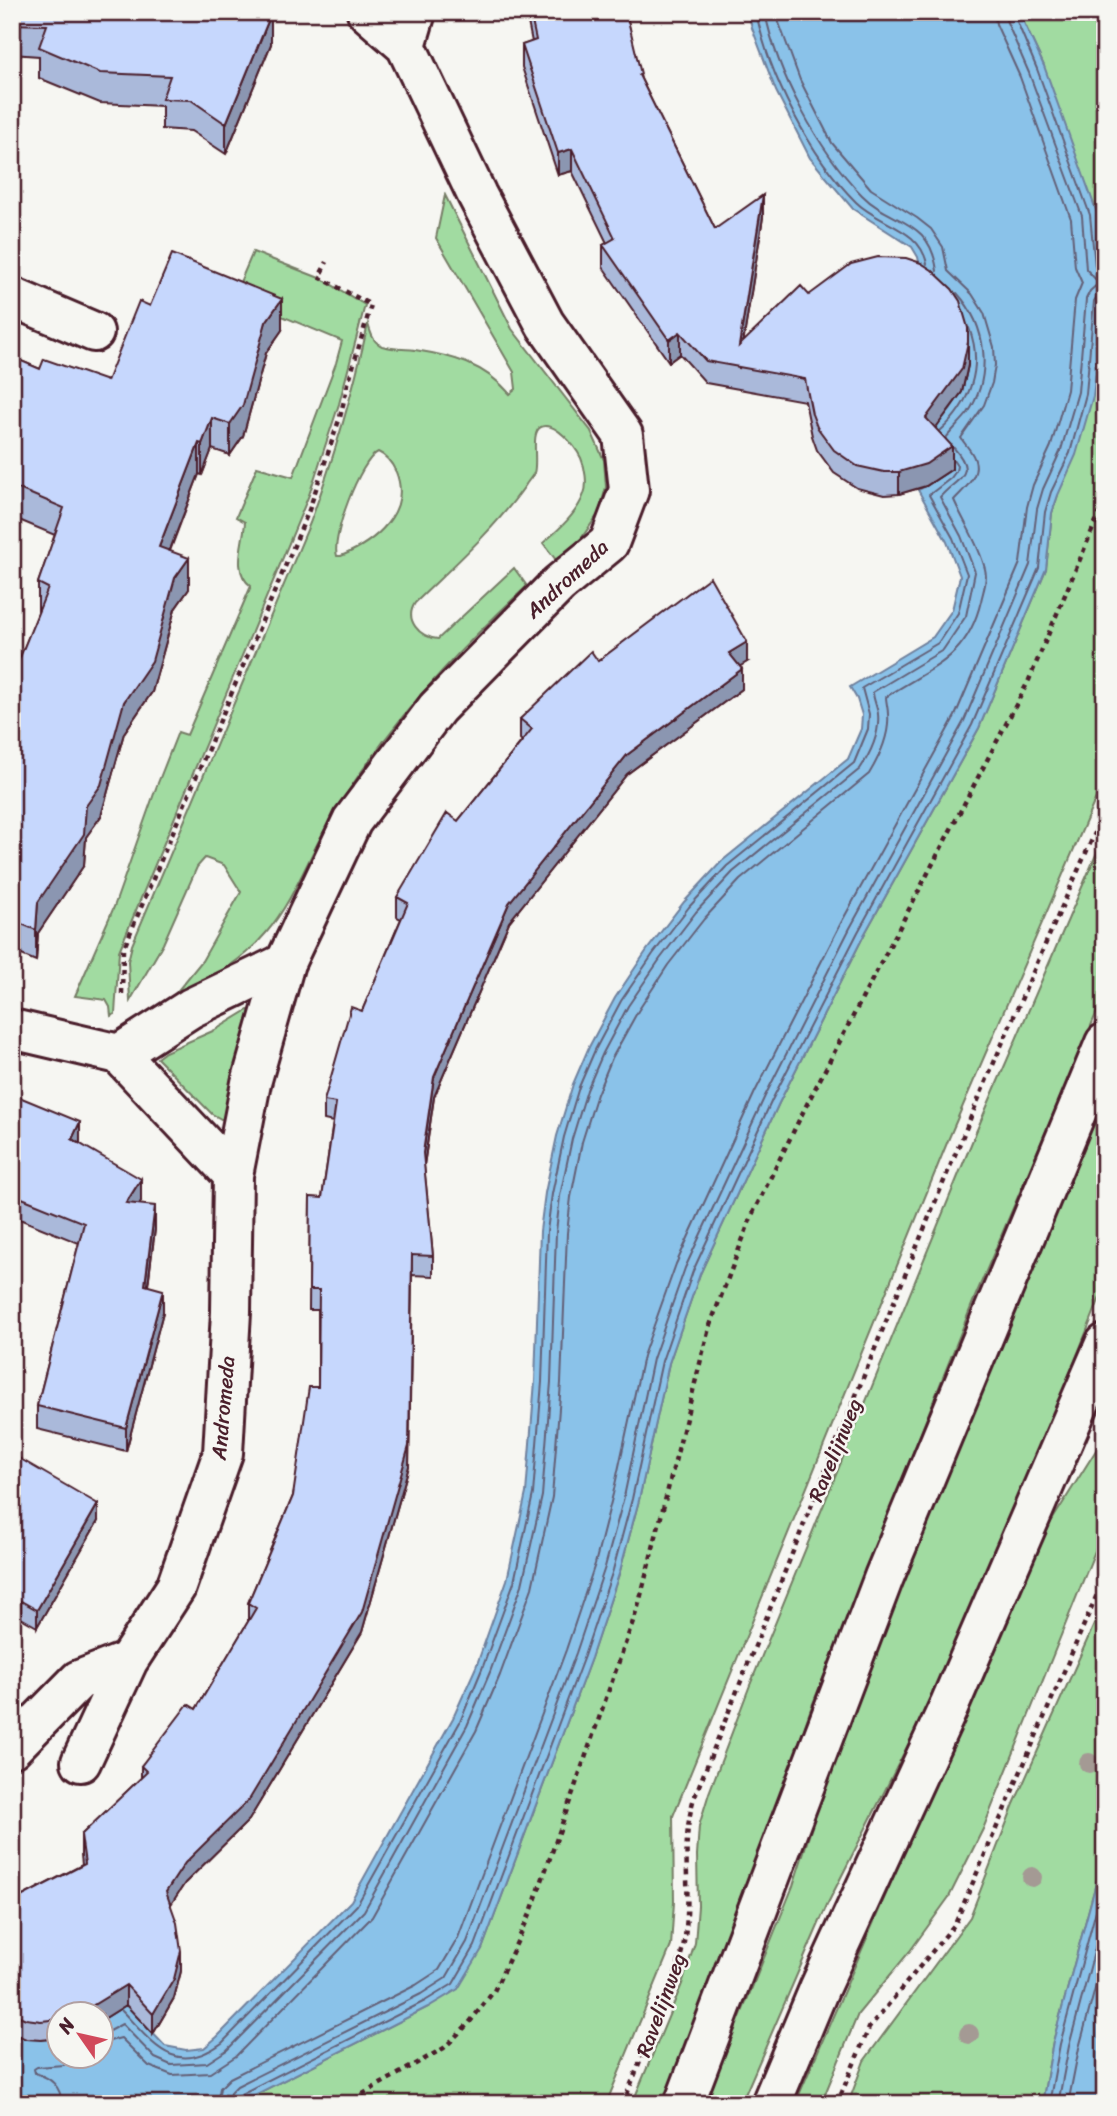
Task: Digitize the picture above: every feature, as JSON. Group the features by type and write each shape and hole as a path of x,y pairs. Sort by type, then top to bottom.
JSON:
{"street":[{"name":"Andromeda","path":"80,1762 128,1661 176,1587 223,1453 231,1312 233,1175 251,1083 285,963 352,821 437,708 558,584 609,543 629,490 623,435 545,324 477,195 435,104 411,29 367,12"},
{"path":"12,297 94,332"},
{"path":"119,1054 191,1008 285,963"},
{"path":"12,1029 119,1054 233,1175"},
{"path":"684,2104 884,1577 1105,1043"},
{"path":"771,2104 819,1989 948,1706 1105,1344"},
{"path":"12,1748 79,1680 128,1661"}],"path":[{"path":"123,950 309,510 340,417 371,304 319,277 327,262"},
{"path":"345,2104 444,2048 469,2023 494,1991 531,1912 638,1607 709,1328 752,1215 806,1106 1029,680 1105,500"},
{"name":"Ravelijnweg","path":"623,2104 675,1975 681,1953 686,1927 685,1853 694,1798 934,1206 1042,950 1105,811"},
{"path":"837,2104 869,2028 955,1924 1105,1576"}],"green space":[{"path":"1019,12 1105,12 1105,777 949,1138 673,1816 674,1902 671,1946 606,2104 237,2104 428,2007 482,1949 591,1658 620,1571 639,1500 669,1363 700,1274 779,1103 864,935 979,728 1046,569 1052,513 1058,495 1044,66"},
{"path":"445,195 512,329 591,431 604,460 606,487 599,513 580,540 556,560 543,543 577,508 585,490 586,476 581,458 569,441 552,428 541,427 535,441 533,475 487,533 415,603 412,621 419,631 438,639 514,568 527,586 442,671 403,716 355,780 324,831 283,909 256,944 222,971 171,999 202,961 241,892 224,865 205,858 197,867 163,944 130,1001 128,961 132,945 310,523 342,425 368,324 374,340 382,346 429,352 455,359 490,375 510,394 516,389 514,372 436,238","holes":["378,452 387,458 396,472 400,487 395,512 378,534 354,550 337,556 338,533 348,500 363,469"]},
{"path":"253,252 322,279 365,305 339,404 309,495 119,951 115,1014 111,1016 106,1000 75,996 114,907 178,732 187,735 251,586 241,572 240,564 245,522 236,517 257,467 293,477 342,341 234,296"},
{"path":"1105,834 1105,993 975,1297 810,1711 746,1898 666,2104 632,2104 682,1984 695,1943 699,1826 709,1793 750,1685 976,1132"},
{"path":"248,1010 257,1011 226,1119 221,1119 212,1114 157,1058 215,1030"},
{"path":"1105,1084 1105,1285 1027,1481 963,1628 914,1733 827,1905 741,2104 705,2104 793,1886 828,1776 912,1558"},
{"path":"1105,1436 1105,1526 983,1829 949,1897 910,1951 858,2014 821,2104 795,2104 993,1647 1051,1522"},
{"path":"1105,1600 1105,1850 1053,2042 1042,2104 848,2104 864,2061 970,1917 1014,1804"}],"water":[{"path":"748,12 1019,12 1044,66 1097,213 1102,278 1099,349 1093,396 1076,455 1052,513 1046,569 979,728 864,935 779,1103 700,1274 669,1363 639,1500 620,1571 591,1658 482,1949 458,1989 428,2007 237,2104 46,2104 12,2094 12,2033 27,2039 46,2039 46,2070 116,2070 116,2000 104,2000 104,1982 165,2046 186,2050 204,2048 351,1901 453,1718 476,1667 507,1580 526,1493 535,1381 540,1231 545,1193 557,1136 573,1084 589,1047 615,998 684,902 722,861 848,759 861,729 862,715 850,687 933,637 952,610 960,576 947,542 918,490 926,486 906,418 936,425 944,417 961,391 967,372 968,350 921,271 918,257 912,247 853,209 810,158 776,91"},
{"path":"1105,1850 1105,2104 1042,2104 1053,2042"}],"building":[{"path":"12,12 271,14 226,124 191,100 162,99 170,76 100,73 39,47 47,25 12,24"},
{"path":"530,12 626,12 641,74 639,75 715,229 763,195 739,346 801,286 809,295 851,264 878,257 906,258 932,270 952,289 960,301 968,328 968,342 962,369 926,418 952,446 926,464 899,472 884,472 857,466 834,450 817,427 805,379 706,361 680,332 669,340 603,245 615,238 572,149 558,153 522,45 536,40"},
{"path":"172,254 282,299 266,322 243,405 230,424 212,418 202,444 199,443 159,547 189,558 175,578 152,661 124,702 101,785 86,806 84,834 38,902 36,930 12,920 12,677 48,588 38,583 64,508 12,486 12,357 40,369 44,359 107,381 139,301 150,306"},
{"path":"710,577 747,642 729,653 742,669 627,755 509,903 434,1077 423,1153 433,1256 412,1255 409,1446 362,1612 249,1800 185,1863 166,1892 177,1923 181,1951 174,1979 153,2014 126,1985 102,2000 46,2000 46,2020 26,2019 12,2013 12,1891 19,1898 85,1864 81,1835 147,1772 141,1766 188,1704 196,1709 256,1608 248,1603 293,1496 309,1387 318,1387 319,1290 309,1290 310,1197 322,1198 336,1103 324,1101 351,1007 362,1011 408,903 397,897 447,813 458,821 532,729 520,719 591,651 598,661"},
{"path":"12,1094 80,1122 72,1139 141,1179 126,1203 155,1206 145,1285 163,1290 126,1428 37,1406 84,1223 12,1194"},
{"path":"12,1454 98,1504 37,1610 21,1601 12,1612"}]}
